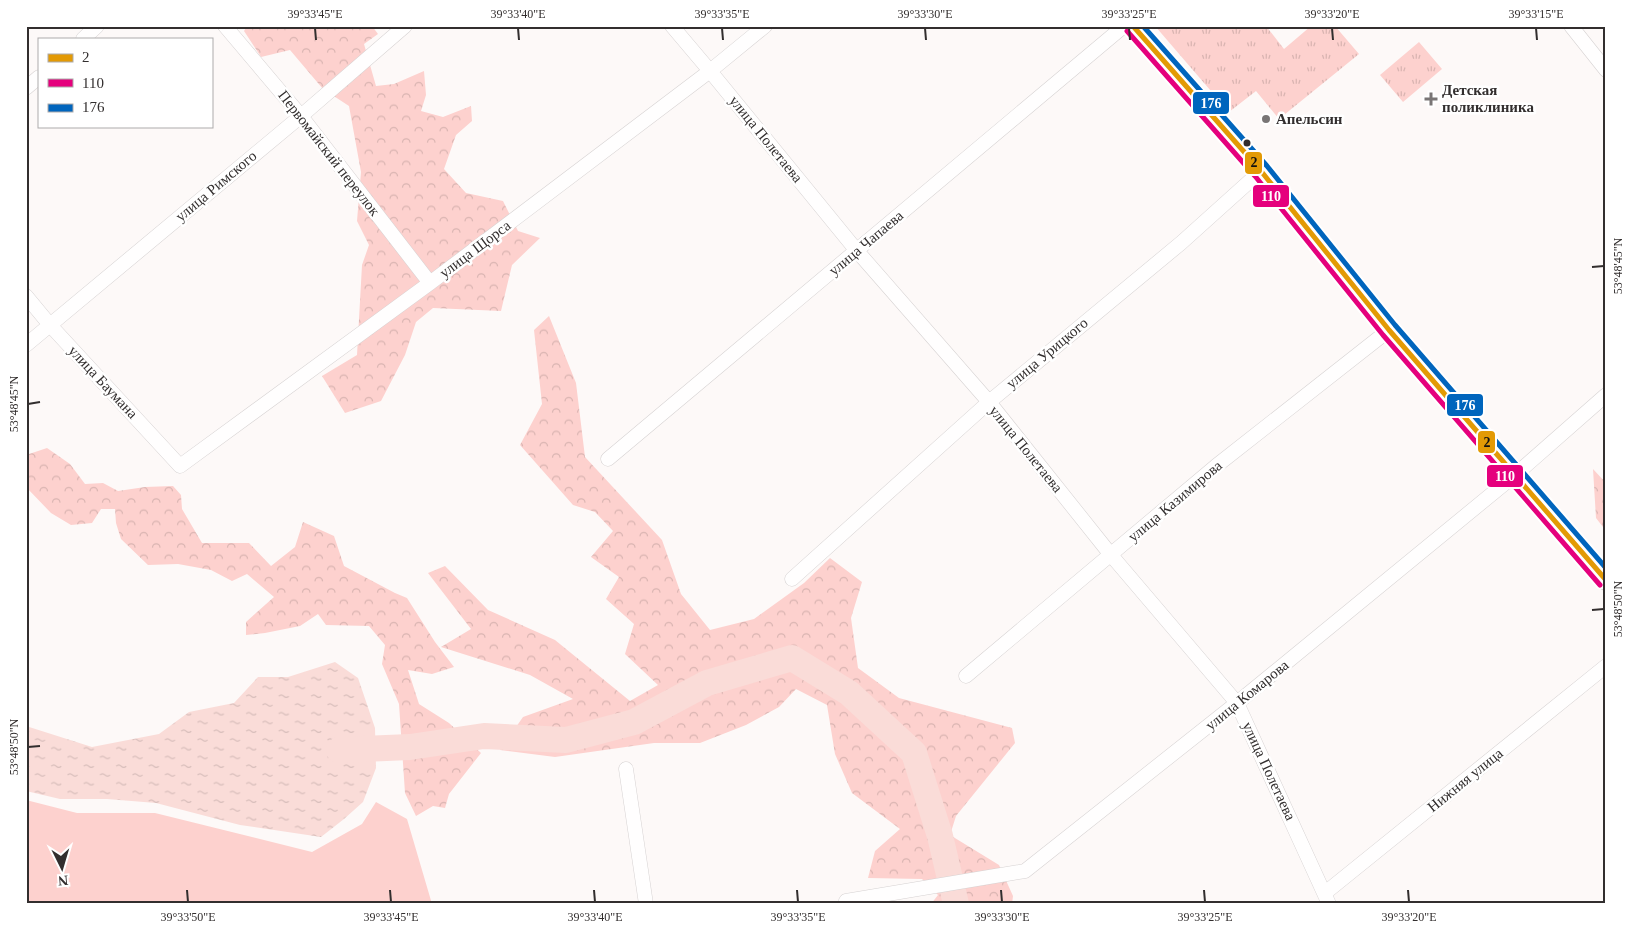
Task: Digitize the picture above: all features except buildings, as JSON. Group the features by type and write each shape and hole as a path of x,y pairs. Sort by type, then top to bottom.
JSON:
{"main road":[{"path":"1133,26 1261,171 1390,330 1606,580"}],"street":[{"path":"84,38 97,26"},
{"name":"Первомайский переулок","path":"225,26 301,116 430,283"},
{"name":"улица Римского","path":"26,346 301,116 405,26"},
{"name":"улица Полетаева","path":"672,26 857,251 988,402 1111,555 1237,703 1327,898"},
{"name":"улица Щорса","path":"180,466 430,283 765,26"},
{"name":"улица Чапаева","path":"608,459 1124,26"},
{"path":"1571,26 1606,70"},
{"path":"26,88 38,78"},
{"name":"улица Урицкого","path":"792,578 988,402 1181,243 1261,171"},
{"name":"улица Баумана","path":"26,296 50,325 180,466"},
{"name":"улица Казимирова","path":"966,676 1216,466 1390,330"},
{"name":"улица Комарова","path":"846,904 846,901 1025,871 1237,703 1515,475 1606,395"},
{"name":"Нижняя улица","path":"1327,898 1606,666"},
{"path":"626,768 646,904"}],"green space":[{"path":"247,26 372,26 378,34 364,44 376,86 394,84 424,71 426,95 421,111 443,117 471,106 472,121 456,135 444,169 466,193 503,201 518,231 540,238 512,265 501,311 433,308 416,322 405,355 381,401 345,413 322,376 357,355 362,265 369,245 357,221 361,172 349,106 323,89 290,50 261,57 244,31"},
{"path":"1155,26 1266,26 1284,49 1311,26 1335,26 1359,54 1279,119 1256,91 1229,112"},
{"path":"1419,42 1442,69 1403,102 1380,75"},
{"path":"549,316 576,383 585,457 662,540 681,594 710,630 754,619 804,583 830,558 862,582 851,618 858,668 899,698 1012,728 1015,743 956,816 950,835 999,865 1013,896 1012,904 931,904 938,895 922,879 868,878 875,851 900,829 852,793 835,754 827,705 796,689 779,707 746,725 700,743 654,743 555,757 500,750 523,717 573,699 530,675 441,647 471,629 428,573 445,566 488,610 555,640 630,701 658,685 625,654 634,624 606,599 619,577 591,557 613,531 595,512 573,505 520,445 542,404 534,330"},
{"path":"47,448 70,464 85,484 103,483 118,491 145,487 173,486 181,495 182,509 202,543 249,543 271,566 295,547 303,522 334,536 344,566 407,598 435,642 454,667 432,674 408,670 419,704 449,723 481,753 449,794 445,808 433,806 416,816 405,793 399,704 382,664 385,645 369,626 326,625 318,614 300,626 246,635 246,622 274,597 247,574 232,581 211,570 178,564 148,565 121,539 116,523 115,509 101,509 92,523 71,525 51,513 26,487 26,455"},
{"path":"1593,469 1606,483 1606,531 1596,518"},
{"path":"26,800 77,813 155,813 312,852 362,824 376,802 407,819 432,904 26,904"}],"water":[{"path":"335,662 358,678 375,728 376,768 363,802 321,837 240,825 156,803 107,799 60,799 26,791 26,726 92,747 159,734 189,712 234,703 258,677 288,677"}],"waterway":[{"path":"339,750 410,747 484,736 566,740 634,722 707,683 792,658 849,693 914,753 940,836 956,904"}],"transit line":[{"name":"2","path":"1133,26 1261,171 1389,330 1606,580"},
{"name":"176","path":"1143,26 1267,166 1395,325 1606,568"},
{"name":"110","path":"1127,31 1255,176 1383,335 1600,585"}],"place":[{"name":"Детская поликлиника","path":"1431,99"},
{"name":"Апельсин","path":"1266,119"}]}
